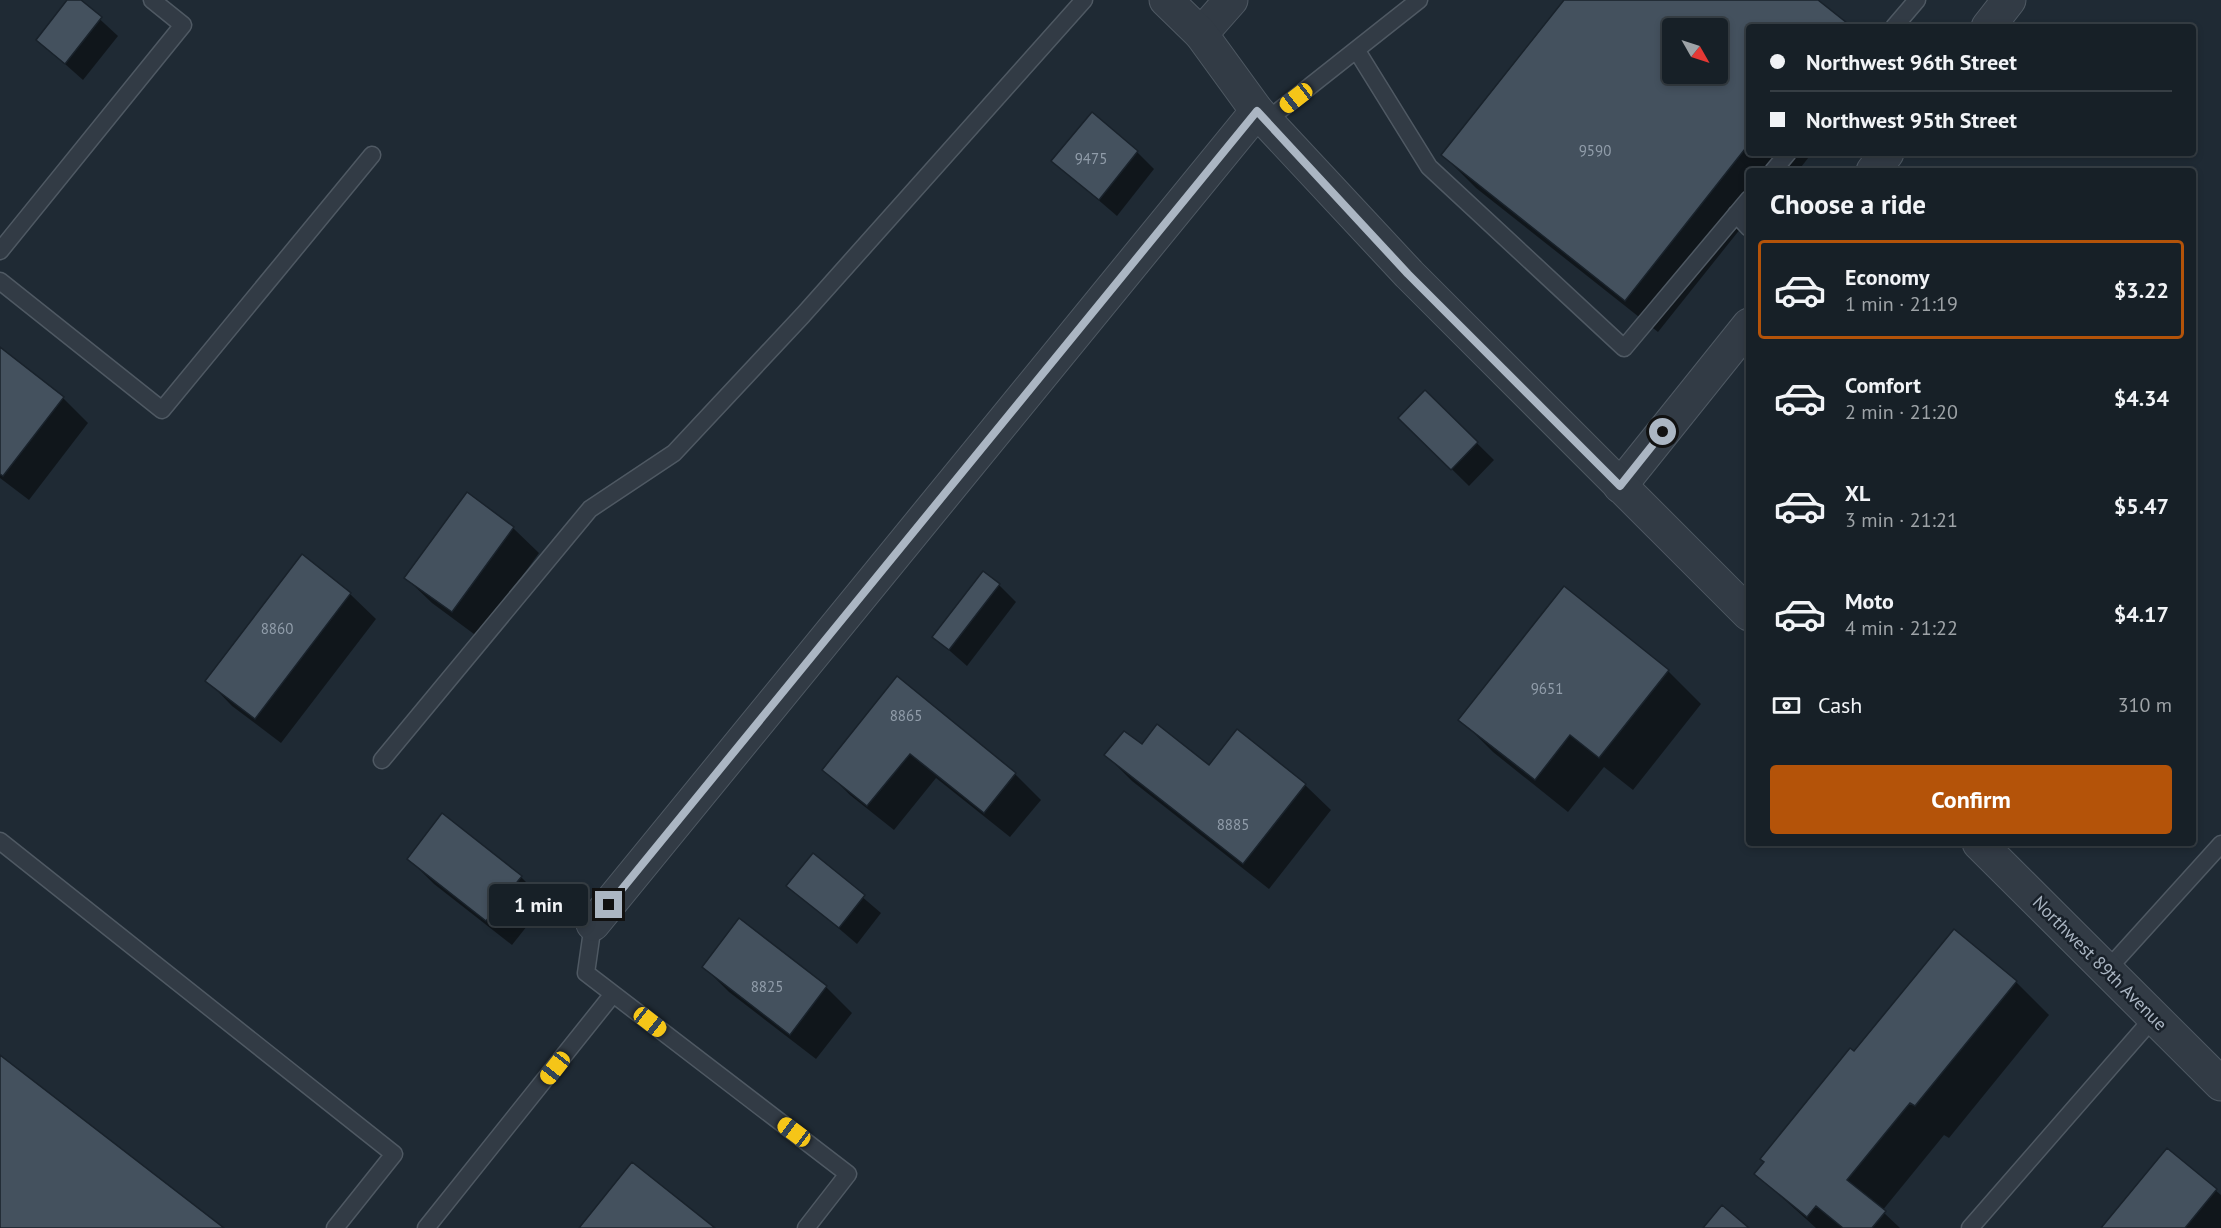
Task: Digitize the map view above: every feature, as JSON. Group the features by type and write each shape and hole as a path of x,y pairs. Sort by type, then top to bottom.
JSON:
{"street":[{"path":"1166,0 1201,34 1262,116 1408,274 1746,611"},
{"path":"1201,34 1231,0"},
{"path":"1990,24 2009,0"},
{"path":"593,924 1262,116"},
{"path":"1875,168 1885,156"},
{"path":"1620,486 1746,329"},
{"name":"Northwest 89th Avenue","path":"1982,846 2221,1084"}],"lane":[{"path":"0,251 183,25 152,0"},
{"path":"382,760 590,509 674,453 803,315 1084,0"},
{"path":"1262,116 1357,51 1419,0"},
{"path":"1897,24 1917,0"},
{"path":"1357,51 1429,167 1624,348 1746,202"},
{"path":"0,281 162,410 372,155"},
{"path":"1776,168 1786,156"},
{"path":"1736,214 1746,225"},
{"path":"0,841 394,1154 335,1228"},
{"path":"2107,970 2221,844"},
{"path":"593,924 586,973 848,1174 806,1228"},
{"path":"426,1228 613,994"},
{"path":"1970,1228 2154,1017"}],"building":[{"path":"67,0 81,0 102,17 65,64 36,40"},
{"path":"1564,0 1818,0 1848,24 1746,24 1745,149 1625,301 1441,155"},
{"path":"1092,112 1138,151 1099,200 1051,161"},
{"path":"0,347 64,397 3,476 0,474"},
{"path":"1425,390 1478,442 1451,470 1398,418"},
{"path":"467,492 514,527 452,612 404,578"},
{"path":"302,554 351,593 255,719 205,681"},
{"path":"983,571 1000,584 949,650 932,637"},
{"path":"1564,586 1669,670 1599,758 1570,735 1535,780 1458,720"},
{"path":"897,676 1016,773 984,813 910,754 867,806 822,770"},
{"path":"1157,724 1209,765 1237,729 1306,784 1243,864 1104,755 1124,731 1142,744"},
{"path":"442,813 522,876 486,921 407,859"},
{"path":"813,853 865,895 839,928 786,886"},
{"path":"739,918 827,986 790,1035 702,967"},
{"path":"1954,929 2017,981 1915,1106 1910,1103 1847,1180 1886,1211 1872,1228 1843,1228 1816,1206 1807,1217 1754,1174 1764,1162 1760,1159 1850,1048 1854,1051"},
{"path":"0,1055 224,1228 0,1228"},
{"path":"2167,1148 2217,1189 2185,1228 2101,1228"},
{"path":"632,1162 715,1228 579,1228"},
{"path":"1722,1205 1749,1228 1703,1228"}],"route":[{"path":"609,905 1257,111 1408,274 1620,486 1663,432"}]}
